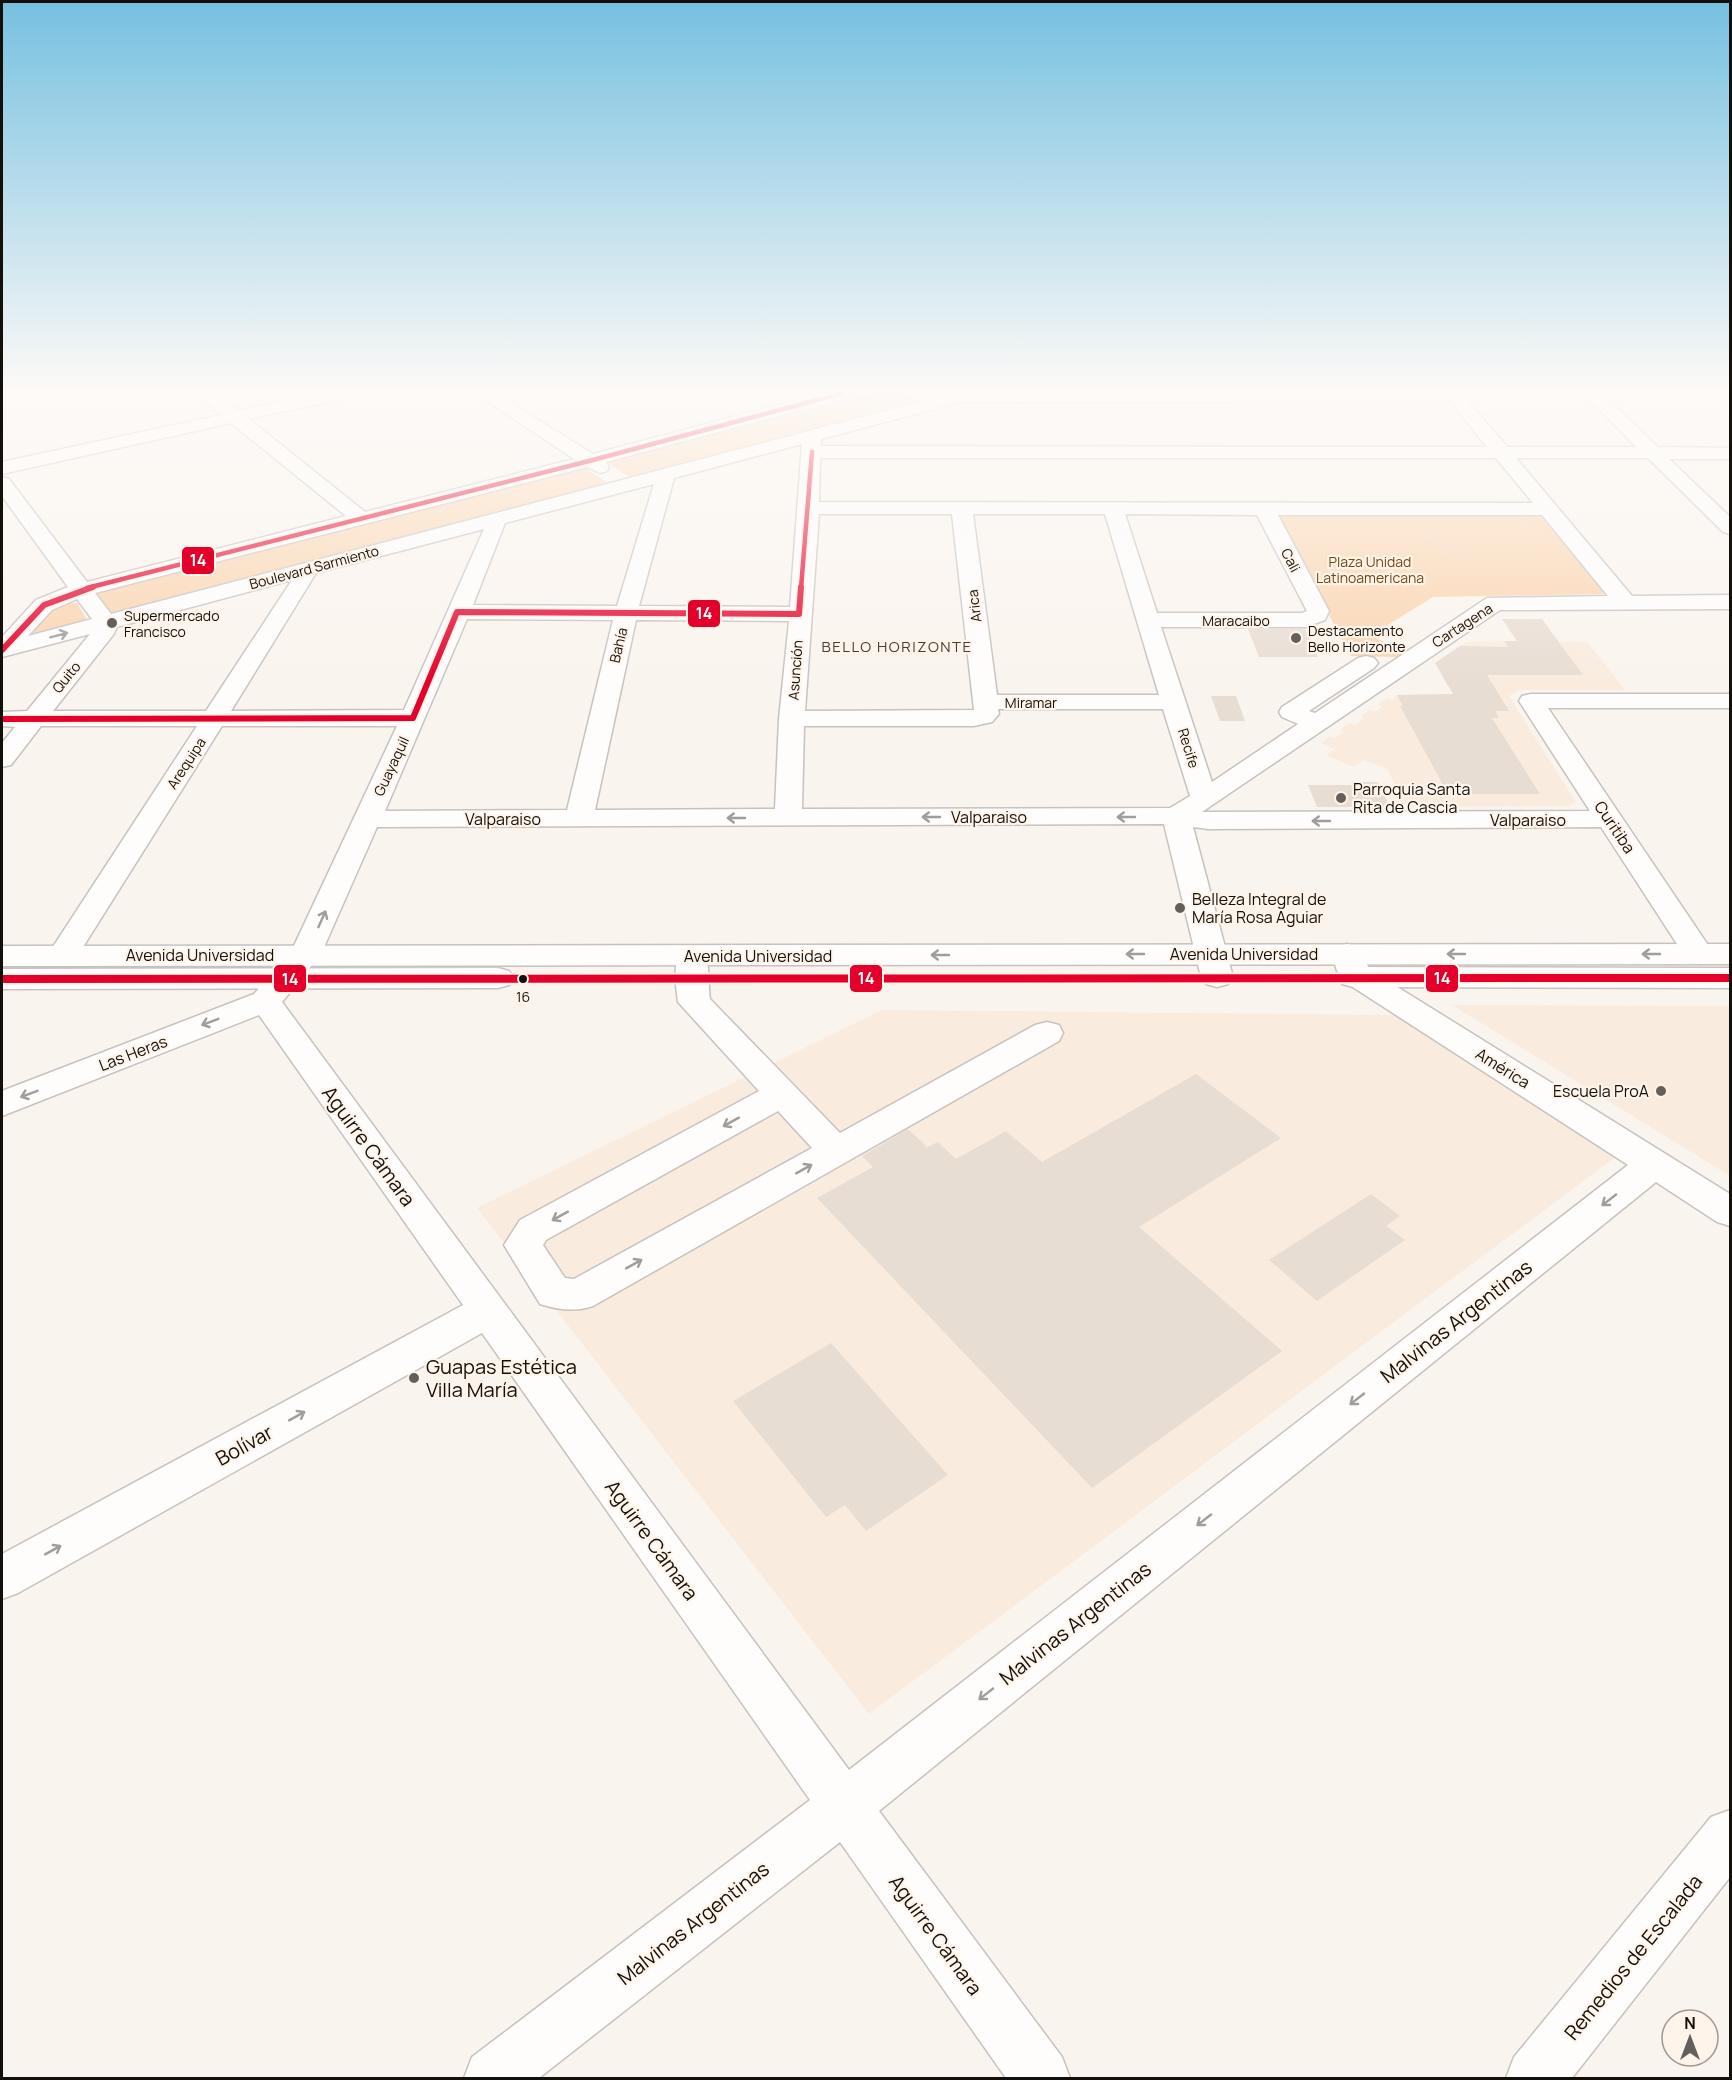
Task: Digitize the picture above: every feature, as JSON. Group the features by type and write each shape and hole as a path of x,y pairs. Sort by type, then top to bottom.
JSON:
{"street":[{"path":"7,490 106,623"},
{"path":"326,490 362,519"},
{"path":"2,650 44,605 75,582 362,519 476,490"},
{"name":"Boulevard Sarmiento","path":"2,650 604,490"},
{"name":"Bahía","path":"579,818 626,612 661,490"},
{"name":"Asunción","path":"788,818 792,719 810,490"},
{"path":"1531,490 1625,602"},
{"path":"1692,490 1731,528"},
{"path":"809,508 1547,509"},
{"name":"Cali","path":"1264,508 1318,611"},
{"name":"Recife","path":"1113,509 1204,799"},
{"name":"Arica","path":"962,510 986,702"},
{"name":"Guayaquil","path":"275,990 306,954 413,718 494,530 496,519"},
{"name":"Arequipa","path":"62,956 304,578 307,569"},
{"name":"Cartagena","path":"1204,799 1316,723 1291,712 1369,661 1415,657 1495,603 1731,602"},
{"name":"Maracaibo","path":"1149,620 1306,620 1317,615 1318,611"},
{"path":"457,612 799,614"},
{"name":"Quito","path":"2,759 105,630 106,623"},
{"name":"Curitiba","path":"1699,954 1531,701 1727,705"},
{"name":"Miramar","path":"792,719 974,718 983,717 986,714 986,702 1175,702"},
{"path":"2,719 413,718"},
{"path":"1204,799 1176,816 1214,965"},
{"name":"Valparaiso","path":"367,819 1176,816 1208,822 1610,819"},
{"name":"Avenida Universidad","path":"2,956 306,954 691,967 1353,966 1731,978"},
{"name":"Avenida Universidad","path":"1353,966 1731,954"},
{"name":"América","path":"1353,966 1731,1212"},
{"path":"691,967 694,1002 836,1151"},
{"name":"Avenida Universidad","path":"2,979 275,990 691,967"},
{"name":"Las Heras","path":"2,1104 275,990"},
{"name":"Aguirre Cámara","path":"275,990 487,1311 1041,2079"},
{"path":"782,1094 533,1230 523,1245 554,1293 579,1295 1047,1034"},
{"name":"Malvinas Argentinas","path":"493,2079 843,1807 1654,1164"},
{"name":"Bolívar","path":"2,1578 487,1311"},
{"name":"Remedios de Escalada","path":"1535,2079 1731,1836"}],"path":[{"path":"1433,537 1443,552 1463,555 1494,555"},
{"path":"1441,548 1459,549 1463,555"}],"shaded area":[{"path":"1467,642 1587,642 1625,690 1519,690 1509,696 1576,802 1568,806 1406,807 1387,769 1364,760 1353,767 1326,755 1335,749 1321,743 1330,736 1335,738 1344,732 1340,730 1350,723 1355,725 1364,718 1361,716 1370,710 1375,712 1382,707 1378,704 1387,698 1392,700 1397,695 1464,694 1460,686 1448,686 1435,663"},
{"name":"Escuela ProA","path":"1452,1005 1730,1006 1730,1176"},
{"path":"882,1010 1395,1015 1618,1155 869,1714 477,1208"}],"green space":[{"path":"499,490 581,490 112,613 96,593"},
{"name":"Plaza Unidad Latinoamericana","path":"1539,514 1604,592 1603,594 1433,597 1370,636 1408,651 1399,657 1351,656 1275,515"},
{"path":"68,603 77,603 87,620 82,624 35,633 34,630 53,608"}],"building":[{"path":"1502,619 1542,619 1583,675 1487,675 1509,711 1495,711 1499,718 1492,718 1540,794 1448,794 1400,706 1403,706 1397,695 1453,694 1435,663 1460,646 1508,647 1504,641 1517,641"},
{"name":"Destacamento Bello Horizonte","path":"1248,629 1305,629 1318,657 1259,657"},
{"path":"1211,696 1236,696 1245,721 1220,721"},
{"path":"1353,782 1378,782 1390,807 1317,807 1308,785 1354,785"},
{"path":"1196,1074 1281,1138 1139,1227 1282,1351 1092,1488 817,1198 873,1167 862,1156 908,1129 927,1147 938,1142 956,1159 1006,1131 1042,1162"},
{"path":"1371,1194 1400,1216 1386,1226 1405,1240 1317,1301 1269,1260"},
{"path":"831,1343 948,1475 866,1531 845,1505 826,1517 733,1401"}],"transit line":[{"name":"14","path":"2,650 44,605 81,590 475,490"},
{"name":"14","path":"2,719 413,718 457,612 799,614 809,490"},
{"name":"14","path":"2,979 1730,978"}],"place":[{"name":"Supermercado Francisco","path":"112,623"},
{"name":"Destacamento Bello Horizonte","path":"1296,638"},
{"name":"Parroquia Santa Rita de Cascia","path":"1341,798"},
{"name":"Belleza Integral de María Rosa Aguiar","path":"1180,908"},
{"name":"16","path":"523,979"},
{"name":"Escuela ProA","path":"1661,1091"},
{"name":"Guapas Estética Villa María","path":"414,1378"}],"district":[{"name":"BELLO HORIZONTE","path":"897,646"}]}
